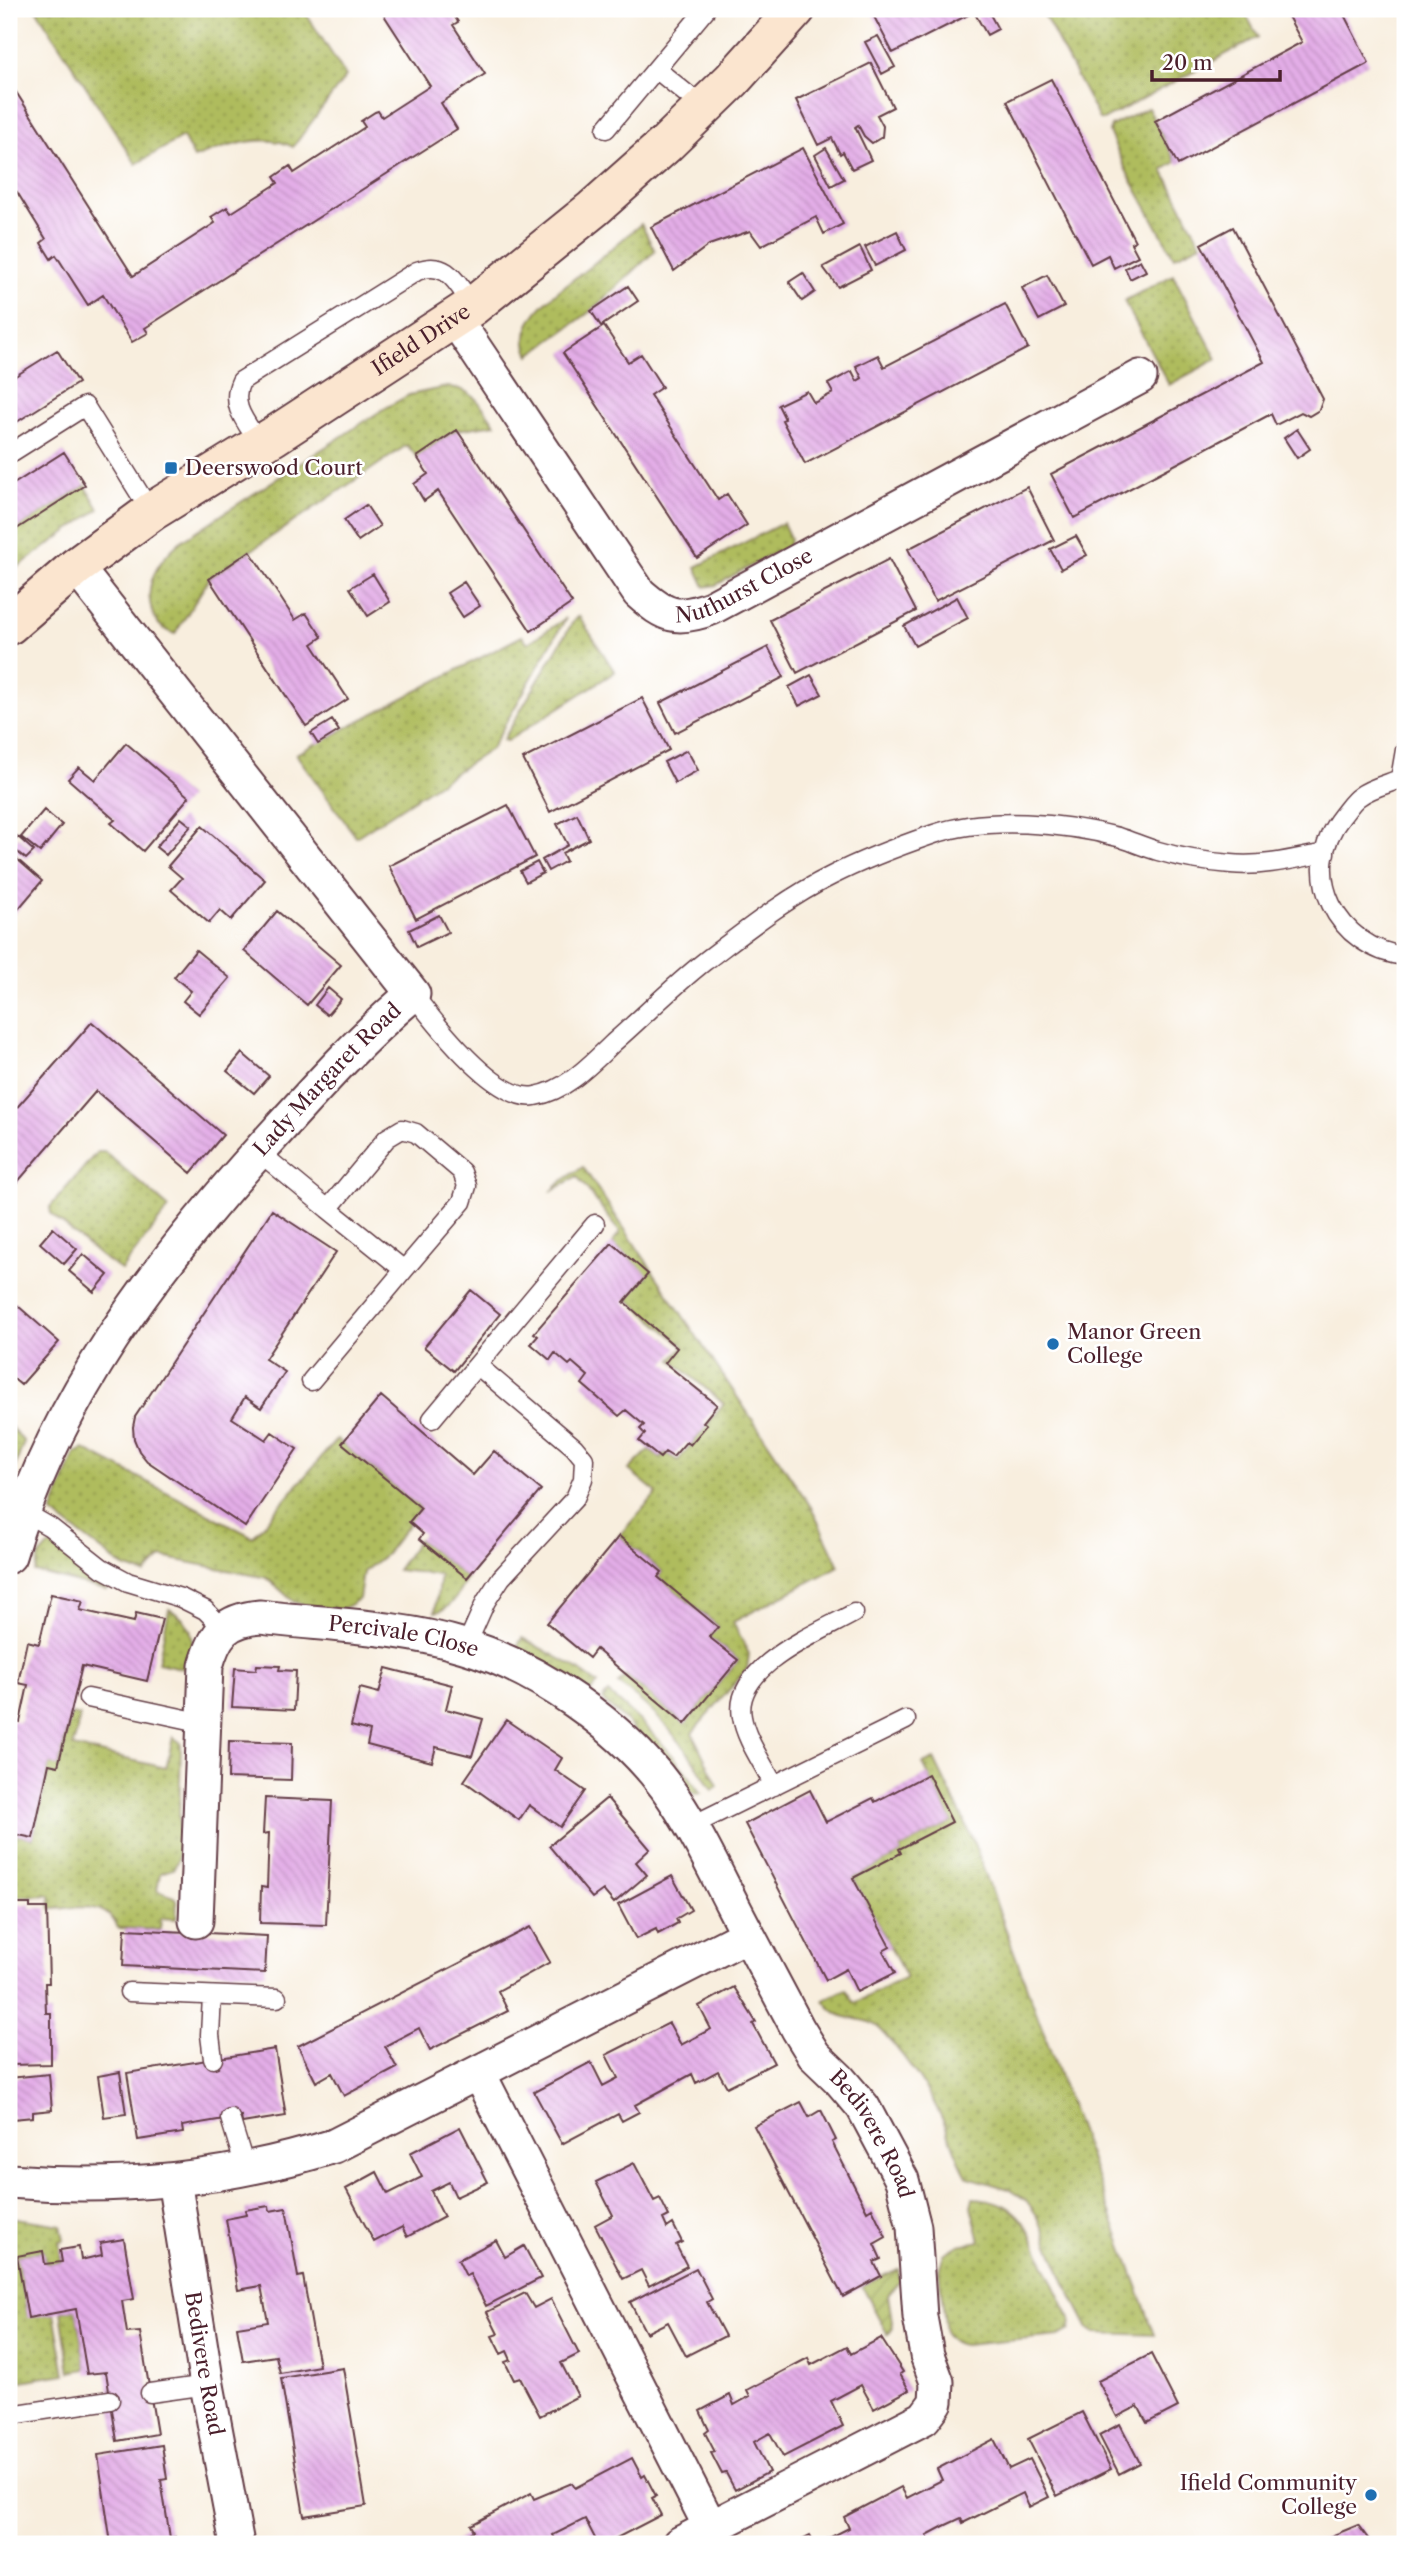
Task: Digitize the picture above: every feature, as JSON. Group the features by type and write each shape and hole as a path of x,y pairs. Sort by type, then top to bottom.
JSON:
{"street":[{"name":"Ifield Drive","path":"9,625 76,567 151,512 464,312 593,209 704,108 796,9"},
{"name":"Nuthurst Close","path":"464,312 639,593 657,609 671,615 692,615 710,608 1140,377"},
{"name":"Lady Margaret Road","path":"9,1556 22,1511 57,1432 116,1333 168,1259 229,1185 331,1071 413,994 76,567"},
{"name":"Percivale Close","path":"223,1629 241,1619 260,1617 414,1634 466,1646 530,1675 566,1696 639,1755 665,1786 691,1826 747,1935"},
{"path":"196,1921 205,1666 212,1644 223,1629"},
{"path":"9,2181 48,2183 174,2180 246,2169 334,2146 747,1935"},
{"name":"Bedivere Road","path":"679,2544 924,2418 936,2402 937,2382 927,2355 920,2317 914,2227 902,2180 863,2107 814,2055 747,1935"},
{"path":"479,2074 711,2528"},
{"name":"Bedivere Road","path":"174,2180 207,2385 237,2544"}],"lane":[{"path":"606,129 706,9"},
{"path":"656,69 704,108"},
{"path":"260,444 236,404 236,392 241,381 417,271 428,267 440,268 450,275 464,312"},
{"path":"9,454 85,406 151,512"},
{"path":"1405,750 1402,779 1359,796 1331,830 1321,869 1332,908 1354,936 1385,954 1405,956"},
{"path":"413,994 447,1038 477,1068 509,1091 533,1097 557,1089 581,1072 701,964 777,909 830,876 882,853 939,833 997,823 1080,829 1171,854 1232,865 1265,864 1325,853"},
{"path":"311,1381 462,1202 467,1186 462,1172 416,1133 402,1129 387,1138 328,1209"},
{"path":"259,1152 404,1270"},
{"path":"432,1419 595,1224"},
{"path":"466,1646 486,1601 501,1578 575,1498 583,1479 584,1459 574,1447 477,1365"},
{"path":"22,1511 50,1527 102,1568 128,1582 181,1598 205,1610 223,1629"},
{"path":"774,1786 746,1729 741,1715 741,1700 759,1670 774,1657 854,1613"},
{"path":"88,1698 204,1723"},
{"path":"691,1826 906,1720"},
{"path":"129,1992 277,1998"},
{"path":"212,1996 209,2035 213,2059"},
{"path":"230,2118 246,2169"},
{"path":"150,2393 207,2385"},
{"path":"12,2415 110,2400"}],"green space":[{"path":"36,9 303,9 346,76 293,147 270,140 244,142 194,158 183,137 136,164"},
{"path":"1041,9 1243,9 1258,37 1103,120 1099,119"},
{"path":"1148,108 1176,162 1163,170 1201,244 1174,257 1127,172 1109,132 1111,126"},
{"path":"641,224 655,251 591,311 530,355 526,342 527,329 542,306"},
{"path":"1173,275 1217,359 1169,385 1124,301"},
{"path":"447,387 469,394 495,424 457,430 417,457 407,445 209,579 175,634 157,622 150,601 151,582 160,564 180,542 382,410 409,395"},
{"path":"85,485 99,509 9,573 9,534"},
{"path":"783,523 790,538 789,545 716,585 705,587 696,567"},
{"path":"579,616 615,672 507,741 503,740 574,620"},
{"path":"566,618 491,749 356,837 296,754 522,636 528,643"},
{"path":"97,1152 105,1152 169,1208 121,1270 100,1256 51,1214 50,1207"},
{"path":"583,1167 811,1507 839,1566 733,1622 749,1654 747,1669 692,1733 718,1786 712,1790 671,1731 646,1706 618,1684 626,1675 685,1724 738,1660 709,1637 718,1626 658,1577 662,1572 619,1536 657,1493 629,1470 649,1450 660,1458 665,1452 678,1461 724,1404 672,1360 684,1346 627,1298 647,1274 612,1243 620,1232 577,1176 551,1192"},
{"path":"9,1425 24,1442 9,1483"},
{"path":"337,1439 421,1508 385,1555 363,1572 359,1599 341,1610 294,1602 267,1578 162,1557 145,1574 124,1567 52,1513 75,1453 84,1449 253,1537"},
{"path":"419,1539 467,1578 454,1600 441,1611 435,1612 440,1575 397,1570"},
{"path":"48,1546 54,1547 107,1586 106,1590 35,1572 40,1555"},
{"path":"169,1609 185,1621 192,1635 190,1670 158,1663"},
{"path":"522,1638 573,1666 598,1684 591,1692 516,1648"},
{"path":"608,1693 659,1740 701,1793 696,1794 685,1789 629,1724 602,1700"},
{"path":"71,1714 80,1716 73,1747 166,1768 173,1737 181,1743 178,1860 173,1869 160,1873 157,1890 176,1900 176,1919 161,1918 160,1930 118,1928 113,1919 98,1909 51,1909 50,1895 9,1897 9,1833 33,1838 49,1764 59,1765"},
{"path":"934,1759 971,1835 1155,2335 1095,2333 1089,2329 1064,2281 1038,2217 1026,2200 1009,2189 968,2177 933,2102 892,2043 875,2025 839,2014 824,2000 846,1989 855,2003 906,1977 853,1878 901,1853 899,1849 952,1822 923,1764"},
{"path":"973,2198 1001,2204 1020,2217 1033,2238 1071,2318 1070,2330 1059,2336 965,2345 954,2342 946,2334 939,2270 944,2254 959,2245 980,2241 971,2206"},
{"path":"9,2217 61,2225 64,2240 59,2241 62,2262 45,2264 43,2251 17,2256 28,2317 54,2313 65,2374 9,2383"},
{"path":"898,2269 900,2281 888,2295 893,2328 888,2335 862,2286"},
{"path":"76,2309 86,2369 70,2372 61,2312"}],"building":[{"path":"380,9 443,9 445,12 450,9 458,22 453,25 485,74 441,103 457,129 145,328 148,333 132,342 103,295 88,305 56,255 51,259 41,243 46,239 17,192 11,196 9,192 9,81 133,276 215,223 211,217 227,207 231,213 278,183 274,177 290,166 294,173 365,127 361,121 375,112 378,111 382,117 430,86"},
{"path":"870,9 965,9 968,15 893,53"},
{"path":"987,9 998,29 987,35 974,12"},
{"path":"1284,9 1341,9 1369,63 1178,165 1155,121 1302,42"},
{"path":"878,36 895,67 882,74 865,42"},
{"path":"871,63 893,107 877,115 883,126 882,137 872,143 858,125 855,127 871,160 852,169 832,138 818,145 796,100"},
{"path":"1051,79 1135,241 1131,243 1138,256 1114,268 1108,255 1091,264 1007,101"},
{"path":"803,148 843,224 824,234 816,217 761,246 750,231 709,245 674,271 651,227"},
{"path":"826,148 844,179 831,186 815,155"},
{"path":"1233,227 1323,399 1319,410 1309,416 1301,412 1276,425 1271,414 1074,518 1051,474 1264,362 1201,244"},
{"path":"897,231 906,250 875,266 865,247"},
{"path":"860,247 871,270 838,287 823,267"},
{"path":"1140,260 1146,271 1130,279 1125,268"},
{"path":"803,273 815,292 802,301 789,282"},
{"path":"1047,275 1064,307 1039,320 1022,288"},
{"path":"628,286 638,301 601,326 591,311"},
{"path":"1005,304 1028,348 805,464 782,420 785,419 778,405 807,391 814,403 833,393 828,384 852,371 857,381 862,378 856,366 878,355 884,367"},
{"path":"604,326 628,362 641,354 662,387 650,395 718,500 727,494 747,525 697,558 563,353"},
{"path":"57,350 78,383 9,427 9,380"},
{"path":"1297,429 1310,449 1297,458 1284,438"},
{"path":"457,430 572,603 531,631 438,491 424,501 414,484 428,474 417,457"},
{"path":"64,452 85,485 9,534 9,487"},
{"path":"1027,487 1054,540 935,601 908,549"},
{"path":"366,505 380,526 358,541 344,520"},
{"path":"1076,536 1087,555 1061,569 1050,549"},
{"path":"250,551 295,620 306,613 322,637 312,644 348,699 306,726 209,579"},
{"path":"889,559 916,611 797,673 770,620"},
{"path":"373,574 390,602 368,616 350,588"},
{"path":"464,582 480,606 463,617 447,593"},
{"path":"957,597 968,618 915,646 904,626"},
{"path":"768,647 784,677 675,733 660,703"},
{"path":"811,675 822,694 799,706 789,687"},
{"path":"642,698 669,750 550,812 523,759"},
{"path":"332,720 339,731 318,744 311,733"},
{"path":"126,743 189,797 143,851 111,823 115,820 68,779 79,767 95,780"},
{"path":"687,750 698,770 675,783 664,762"},
{"path":"508,805 535,857 416,919 389,866"},
{"path":"44,810 62,825 40,852 21,837"},
{"path":"577,814 589,839 562,853 566,861 548,871 542,860 568,845 557,824"},
{"path":"181,818 191,826 166,855 156,847"},
{"path":"202,826 265,880 231,920 220,910 209,923 171,890 182,878 168,866"},
{"path":"18,837 34,851 26,859 10,846"},
{"path":"9,852 42,881 9,920"},
{"path":"537,862 543,873 526,882 520,871"},
{"path":"277,911 341,965 307,1005 244,951"},
{"path":"439,915 448,932 417,947 409,930"},
{"path":"196,950 230,978 199,1014 183,1001 191,991 174,977"},
{"path":"328,988 341,999 327,1015 315,1005"},
{"path":"92,1022 223,1135 191,1173 96,1091 15,1185 9,1179 9,1108 13,1112"},
{"path":"242,1053 269,1076 254,1093 227,1071"},
{"path":"272,1210 336,1252 265,1359 285,1372 261,1408 245,1397 232,1418 266,1440 272,1432 297,1449 245,1527 147,1461 134,1439 133,1427 135,1417"},
{"path":"53,1228 77,1249 64,1264 40,1243"},
{"path":"612,1243 648,1274 624,1302 677,1348 665,1363 717,1405 703,1422 707,1425 690,1445 686,1442 673,1457 665,1452 660,1458 639,1441 645,1434 640,1429 644,1425 626,1410 619,1416 582,1384 588,1376 572,1362 569,1365 555,1353 550,1360 531,1344 538,1336 534,1333"},
{"path":"83,1254 108,1275 94,1292 69,1271"},
{"path":"471,1290 500,1314 454,1371 424,1347"},
{"path":"9,1298 59,1342 21,1385 9,1375"},
{"path":"381,1396 473,1475 494,1451 541,1490 467,1578 419,1539 423,1534 409,1522 421,1508 342,1443"},
{"path":"619,1536 662,1572 658,1577 718,1627 709,1637 738,1660 685,1724 596,1649 589,1658 547,1623"},
{"path":"51,1594 83,1601 80,1610 134,1622 136,1613 162,1619 147,1681 82,1666 58,1766 49,1764 33,1838 9,1833 9,1720 20,1722 28,1685 18,1683 27,1641 39,1644"},
{"path":"257,1665 280,1666 279,1670 296,1671 294,1710 232,1707 235,1668 256,1670"},
{"path":"386,1668 452,1685 446,1709 483,1719 472,1756 436,1747 432,1762 367,1745 370,1731 351,1726 360,1688 379,1693"},
{"path":"506,1720 562,1758 555,1770 585,1791 560,1827 529,1805 519,1820 464,1781"},
{"path":"229,1741 292,1743 291,1780 228,1778"},
{"path":"928,1774 952,1822 899,1849 901,1853 853,1878 890,1947 883,1951 895,1973 857,1992 846,1969 826,1980 745,1824 810,1790 826,1822 873,1798 875,1802"},
{"path":"265,1798 332,1801 326,1925 260,1923 261,1887 267,1888 269,1833 263,1834"},
{"path":"607,1798 650,1849 636,1862 647,1875 614,1903 603,1890 592,1898 549,1846"},
{"path":"672,1876 691,1910 676,1919 678,1923 658,1934 656,1929 636,1939 618,1905"},
{"path":"9,1904 30,1904 30,1908 47,1908 49,1983 45,1983 46,2013 51,2013 51,2064 9,2065"},
{"path":"530,1927 550,1962 498,1991 508,2011 430,2050 419,2028 385,2046 397,2068 344,2096 332,2073 316,2082 298,2046"},
{"path":"125,1929 267,1936 265,1973 123,1966"},
{"path":"734,1987 756,2022 753,2024 774,2063 727,2087 718,2071 696,2083 692,2074 635,2105 639,2112 622,2121 618,2114 562,2144 534,2092 591,2062 603,2086 618,2078 606,2055 669,2023 681,2045 711,2029 699,2006"},
{"path":"275,2049 286,2116 242,2123 241,2116 182,2126 183,2133 138,2140 127,2073"},
{"path":"120,2072 126,2114 104,2117 98,2076"},
{"path":"49,2074 52,2110 33,2112 33,2117 13,2119 12,2115 9,2115 9,2078"},
{"path":"801,2102 809,2117 821,2110 836,2140 832,2142 867,2211 872,2208 886,2237 874,2244 881,2259 874,2262 881,2276 843,2297 754,2126"},
{"path":"460,2127 488,2182 456,2197 449,2182 431,2191 444,2217 407,2237 402,2227 374,2242 346,2189 377,2172 388,2194 422,2177 410,2153"},
{"path":"634,2163 654,2201 660,2198 669,2216 663,2219 667,2228 673,2224 682,2242 676,2245 687,2266 649,2286 641,2270 623,2279 595,2225 613,2215 596,2182"},
{"path":"269,2206 270,2211 286,2208 298,2277 303,2276 319,2366 280,2373 276,2356 243,2361 237,2327 268,2322 261,2286 238,2290 226,2219 246,2215 245,2210"},
{"path":"124,2239 134,2299 122,2301 127,2333 140,2332 157,2434 117,2441 106,2372 87,2374 76,2309 28,2318 17,2256 43,2251 45,2264 62,2262 60,2250 79,2247 81,2260 102,2255 100,2243"},
{"path":"496,2240 505,2257 524,2246 541,2278 486,2306 470,2274 466,2276 458,2260"},
{"path":"696,2268 712,2299 707,2302 725,2336 686,2356 668,2322 646,2333 630,2302"},
{"path":"525,2293 534,2308 551,2299 579,2354 561,2363 578,2396 540,2416 520,2378 514,2380 505,2362 511,2360 507,2351 501,2354 492,2336 498,2334 487,2312"},
{"path":"881,2338 903,2372 900,2374 909,2390 874,2409 861,2385 831,2401 843,2426 783,2457 770,2433 754,2442 769,2472 735,2490 726,2473 722,2474 711,2453 715,2452 705,2433 709,2430 700,2411 730,2395 734,2405 750,2396 747,2390 808,2358 811,2365 847,2346 851,2354"},
{"path":"1151,2354 1178,2407 1147,2423 1138,2406 1117,2417 1098,2381"},
{"path":"343,2368 366,2506 304,2516 281,2378"},
{"path":"1082,2412 1111,2469 1057,2496 1028,2439"},
{"path":"1120,2424 1140,2463 1119,2474 1099,2435"},
{"path":"994,2439 1009,2469 1030,2459 1049,2497 1029,2507 1023,2493 963,2523 961,2518 944,2526 927,2535 930,2541 924,2544 817,2544 849,2528 844,2517 901,2487 907,2498 942,2480 937,2469"},
{"path":"162,2445 167,2479 161,2480 170,2538 175,2537 176,2544 111,2544 98,2455"},
{"path":"632,2458 656,2496 652,2498 661,2515 605,2544 598,2544 585,2519 553,2535 558,2544 449,2544 474,2531 471,2525 531,2493 534,2499 572,2483 575,2488"},
{"path":"1358,2525 1372,2544 1312,2544"},
{"path":"810,2535 815,2544 792,2544"}],"place":[{"name":"Deerswood Court","path":"171,468"},
{"name":"Manor Green College","path":"1053,1344"},
{"name":"Ifield Community College","path":"1371,2495"}]}
